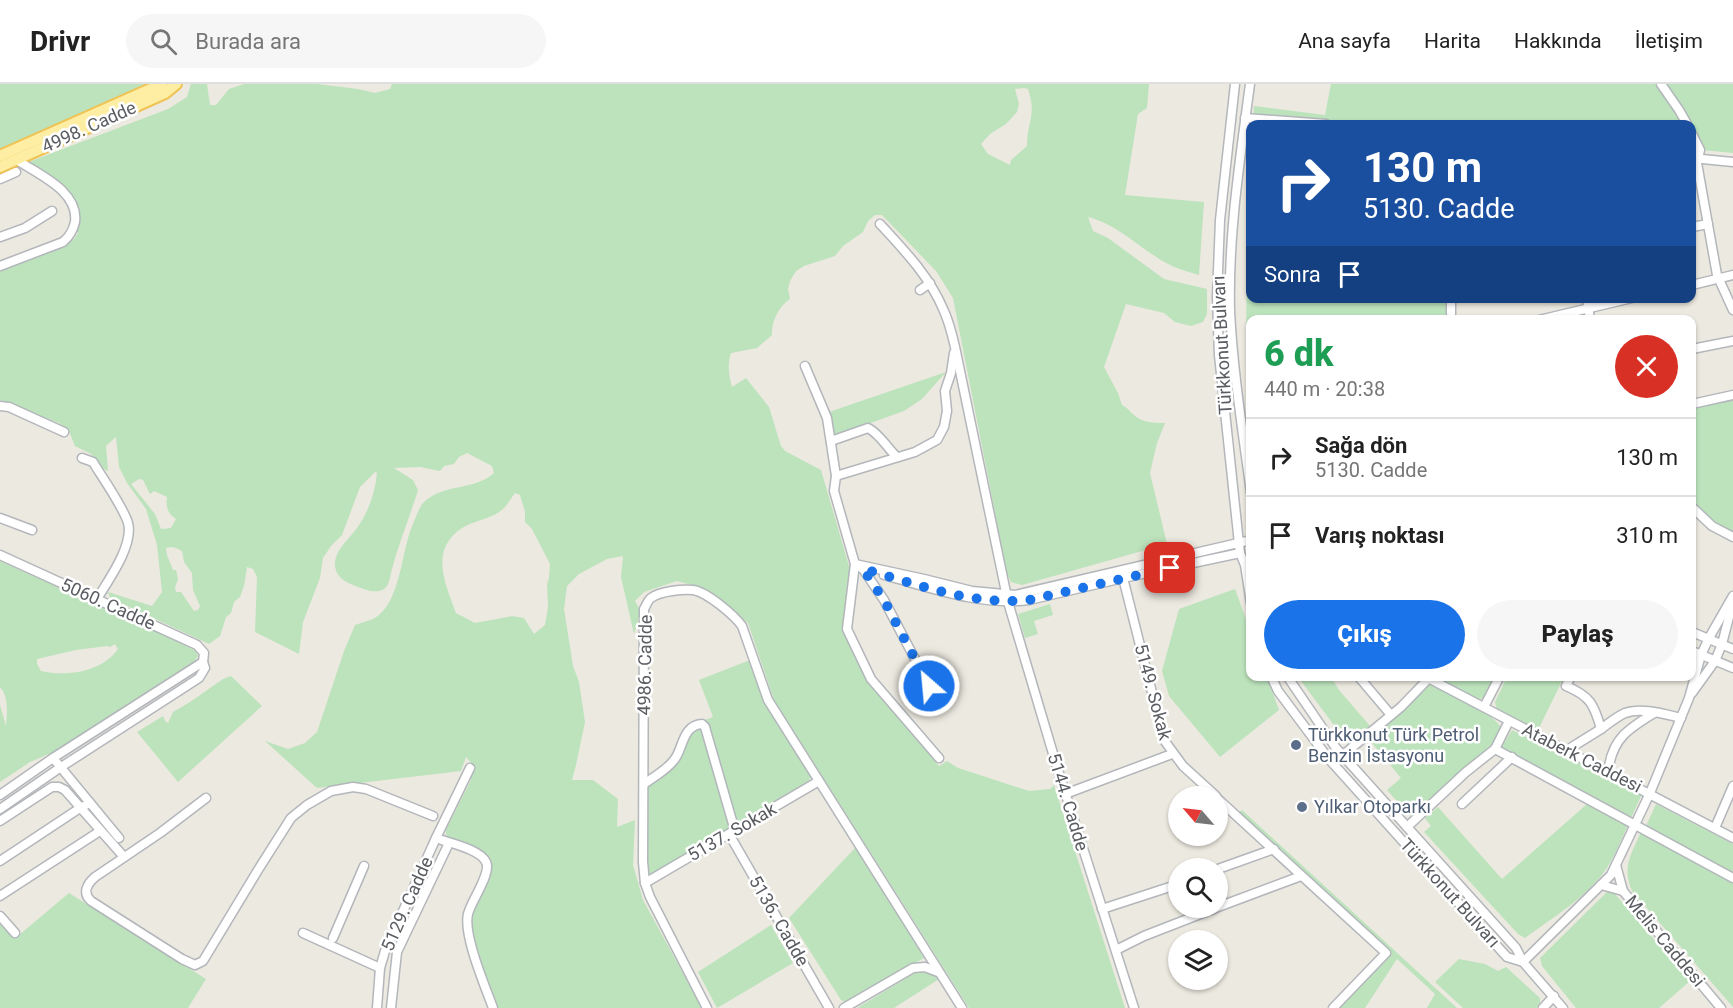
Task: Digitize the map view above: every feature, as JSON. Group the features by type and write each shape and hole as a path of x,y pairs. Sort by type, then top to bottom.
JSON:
{"main road":[{"name":"4998. Cadde","path":"0,156 162,84"},
{"name":"4998. Cadde","path":"0,167 165,93 176,84"}],"street":[{"name":"Türkkonut Bulvarı","path":"1234,84 1220,220 1217,297 1219,355 1240,554 1246,562"},
{"name":"Türkkonut Bulvarı","path":"1246,454 1230,312 1233,227 1250,84"},
{"path":"1661,84 1685,120"},
{"path":"1245,118 1272,120"},
{"path":"1696,142 1700,150 1696,156"},
{"path":"1696,158 1733,162"},
{"path":"0,266 63,242 74,229 74,208 69,197 17,160"},
{"path":"1696,160 1719,279 1733,310"},
{"path":"0,179 16,172"},
{"path":"0,237 25,228 52,211"},
{"name":"5144. Cadde","path":"880,224 912,259 930,283 944,309 955,347 1007,599 1065,794 1134,1008"},
{"path":"1696,226 1708,224"},
{"path":"1696,284 1733,275"},
{"path":"920,290 930,283"},
{"path":"1588,303 1589,315"},
{"path":"1559,315 1610,303"},
{"path":"1696,348 1733,341"},
{"path":"836,476 897,457 937,440 944,427 947,411 945,391 951,373 955,347"},
{"path":"805,366 827,418 836,476 834,491 855,564 847,629 871,679 939,758"},
{"path":"1696,403 1733,395"},
{"path":"1,408 9,407 64,432"},
{"path":"831,441 868,428 874,431 897,457"},
{"path":"82,458 93,462 125,516 129,530 126,546 115,570 97,599"},
{"path":"1696,511 1712,526 1733,537"},
{"path":"0,518 32,530"},
{"path":"1122,574 1246,541"},
{"path":"855,564 863,569 973,599 1007,599 1122,574 1240,554"},
{"name":"5060. Cadde","path":"0,555 197,645 204,653 203,662"},
{"path":"855,564 1007,599"},
{"path":"863,569 884,600 937,701"},
{"name":"5149. Sokak","path":"1122,574 1164,740 1172,754 1204,786"},
{"name":"4986. Cadde","path":"707,1008 645,883 643,862 644,609 650,598 663,592 693,590 735,618 742,626 768,700 962,1008"},
{"path":"1696,673 1709,638 1733,596"},
{"path":"1689,698 1714,661 1722,644 1733,601"},
{"path":"1696,633 1733,649"},
{"path":"1696,653 1733,668"},
{"path":"0,795 53,758 203,662 206,668 200,678 0,808"},
{"name":"Türkkonut Bulvarı","path":"1273,681 1278,691 1328,758 1359,793 1508,957 1523,962"},
{"name":"Türkkonut Bulvarı","path":"1290,681 1342,755 1516,948 1523,962 1563,1008"},
{"path":"1362,681 1391,715"},
{"path":"1342,755 1428,681"},
{"name":"Ataberk Caddesi","path":"1436,681 1733,838"},
{"path":"1484,707 1497,681"},
{"path":"1568,681 1566,686 1581,692 1593,705 1601,729"},
{"path":"1523,962 1611,875 1650,793 1694,681"},
{"path":"1572,747 1622,714 1635,710 1681,718"},
{"path":"1609,766 1611,753 1621,738 1636,724 1654,713"},
{"path":"1407,827 1466,772 1496,749 1509,721"},
{"name":"5136. Cadde","path":"644,784 674,760 681,741 697,724 705,727 732,832 829,1008"},
{"path":"1496,749 1733,878"},
{"path":"1065,794 1172,754"},
{"path":"53,758 119,838"},
{"path":"1462,804 1512,758"},
{"name":"5129. Cadde","path":"377,1008 380,968 395,927 470,768"},
{"name":"5137. Sokak","path":"645,883 819,781"},
{"path":"0,821 54,786 63,789 124,857"},
{"path":"1715,828 1733,786"},
{"path":"206,798 91,880 86,890 88,898 191,964 199,964 203,961 291,818 307,805 331,791 353,787 366,789 433,816"},
{"path":"0,861 90,803"},
{"path":"1723,811 1733,803"},
{"name":"5149. Sokak","path":"1228,808 1386,953 1333,1008"},
{"path":"0,896 100,831"},
{"path":"436,838 476,853 488,864 468,912 467,927 493,1008"},
{"name":"5129. Cadde","path":"391,1008 397,952 449,843"},
{"path":"1228,865 1274,849"},
{"path":"1616,865 1623,891"},
{"path":"333,939 364,866"},
{"path":"1228,903 1301,876"},
{"name":"Melis Caddesi","path":"1601,885 1623,891 1721,1008"},
{"path":"1102,909 1168,888"},
{"path":"0,916 15,933"},
{"path":"1116,950 1189,918"},
{"path":"303,933 380,968"},
{"path":"844,1008 913,968 926,967 939,972"},
{"path":"1543,1008 1554,996"}],"green space":[{"path":"0,84 151,84 0,150"},
{"path":"191,84 207,84 210,105 216,105 229,89 244,84 317,84 375,93 390,89 392,84 1149,84 1147,108 1138,114 1125,195 1204,202 1199,275 1172,266 1111,226 1088,217 1093,231 1108,238 1164,279 1207,289 1207,314 1203,322 1191,326 1175,322 1164,313 1126,304 1104,367 1122,405 1141,420 1165,423 1157,443 1150,473 1167,544 1022,585 1011,582 1007,574 953,298 936,271 882,215 875,215 868,221 863,232 843,246 835,256 796,271 788,289 790,299 776,315 772,335 757,348 731,353 729,366 732,387 746,378 769,407 781,446 785,451 821,470 851,573 844,631 868,681 939,766 947,761 958,768 1029,791 1050,789 1054,785 1125,1008 969,1008 774,700 748,623 703,588 677,581 644,592 635,601 641,612 634,634 621,577 623,556 607,559 579,574 567,586 564,609 585,722 572,780 593,780 618,799 617,827 635,820 633,865 643,900 702,1008 497,1008 470,932 470,911 484,889 492,866 488,856 446,835 446,830 471,780 473,765 466,757 461,771 317,788 265,741 288,749 305,743 317,732 355,625 373,619 382,612 395,590 409,535 423,503 440,492 486,479 494,473 492,466 467,453 459,457 454,464 444,466 440,471 420,467 394,468 413,480 418,490 389,582 380,591 364,589 349,583 336,571 335,562 341,548 361,522 371,502 377,473 375,472 360,487 342,535 323,558 320,578 303,622 299,654 255,632 257,577 253,569 247,567 240,597 234,602 231,613 226,617 220,636 209,644 110,598 108,592 152,606 162,592 157,545 146,509 127,483 119,467 116,437 106,446 108,471 91,454 75,446 69,431 59,423 0,400 0,268 74,239 78,233 75,230 78,210 26,163 168,109 187,97","holes":["1015,89 1028,89 1032,112 1027,146 1011,160 1010,165 988,154 981,144 1017,112 1019,104","139,479 143,480 150,494 154,491 167,497 168,509 176,519 171,528 161,529 155,514 131,484","515,493 520,495 525,512 525,522 532,529 550,564 545,625 534,634 524,618 512,616 475,623 456,613 444,579 443,557 452,537 467,525 500,512","171,547 182,551 184,562 192,573 193,590 200,606 198,610 194,611 181,592 176,592 178,579 176,570 173,570 166,548"]},
{"path":"1331,84 1733,84 1733,153 1696,149 1696,120 1253,120 1254,106 1325,115"},
{"path":"1246,303 1446,303 1446,315 1246,315"},
{"path":"946,372 922,399 904,411 834,436 829,412"},
{"path":"1733,399 1733,535 1712,522 1696,507 1696,407"},
{"path":"0,561 167,636 196,651 198,656 192,665 58,750 30,762 0,782 0,705 6,726 7,711 5,695 0,687","holes":["115,644 118,649 103,663 73,673 41,671 37,664 37,659 76,650 110,647"]},
{"path":"1235,589 1246,619 1246,681 1268,681 1279,710 1220,757 1169,696 1162,671 1179,609"},
{"path":"1050,604 1053,615 1034,621 1038,634 1025,638 1018,614"},
{"path":"750,660 811,774 809,782 738,824 705,720 713,717 699,680"},
{"path":"231,676 262,706 178,782 137,732 163,716 168,723 173,712"},
{"path":"1301,681 1333,681 1370,726 1348,744"},
{"path":"1442,681 1495,681 1486,698 1478,699"},
{"path":"1505,681 1562,681 1538,730 1497,710 1495,702"},
{"path":"1429,683 1482,711 1499,724 1502,730 1492,748 1412,818 1387,790 1401,778 1367,737"},
{"path":"697,728 702,729 730,829 648,876 646,786"},
{"path":"1512,730 1642,794 1631,818 1501,748"},
{"path":"1587,804 1628,825 1618,848 1606,869 1588,890 1525,938 1518,934 1424,832 1431,826 1425,818 1438,807 1502,879"},
{"path":"1656,804 1733,844 1733,874 1646,826"},
{"path":"1242,810 1457,1008 1427,1008 1435,994 1397,959 1365,1008 1335,1008 1388,951 1245,819 1239,812"},
{"path":"1641,832 1733,882 1733,1007 1632,891 1628,867"},
{"path":"856,847 924,958 845,1002 841,1000 789,918"},
{"path":"1608,891 1615,894 1690,981 1659,1008 1576,1008 1542,966 1540,958"},
{"path":"69,893 206,979 188,1008 0,1008 0,922 18,936"},
{"path":"771,925 793,963 717,1008 698,972"},
{"path":"1459,959 1485,964 1498,971 1506,967 1540,998 1540,1003 1537,1008 1463,1008 1435,982"},
{"path":"918,971 928,972 939,979 894,1008 857,1008"}],"place":[{"name":"Türkkonut Türk Petrol Benzin İstasyonu","path":"1296,745"},
{"name":"Yılkar Otoparkı","path":"1302,807"}],"route":[{"path":"929,686 884,600 863,569 973,599 1008,602 1029,600 1170,568"}]}
